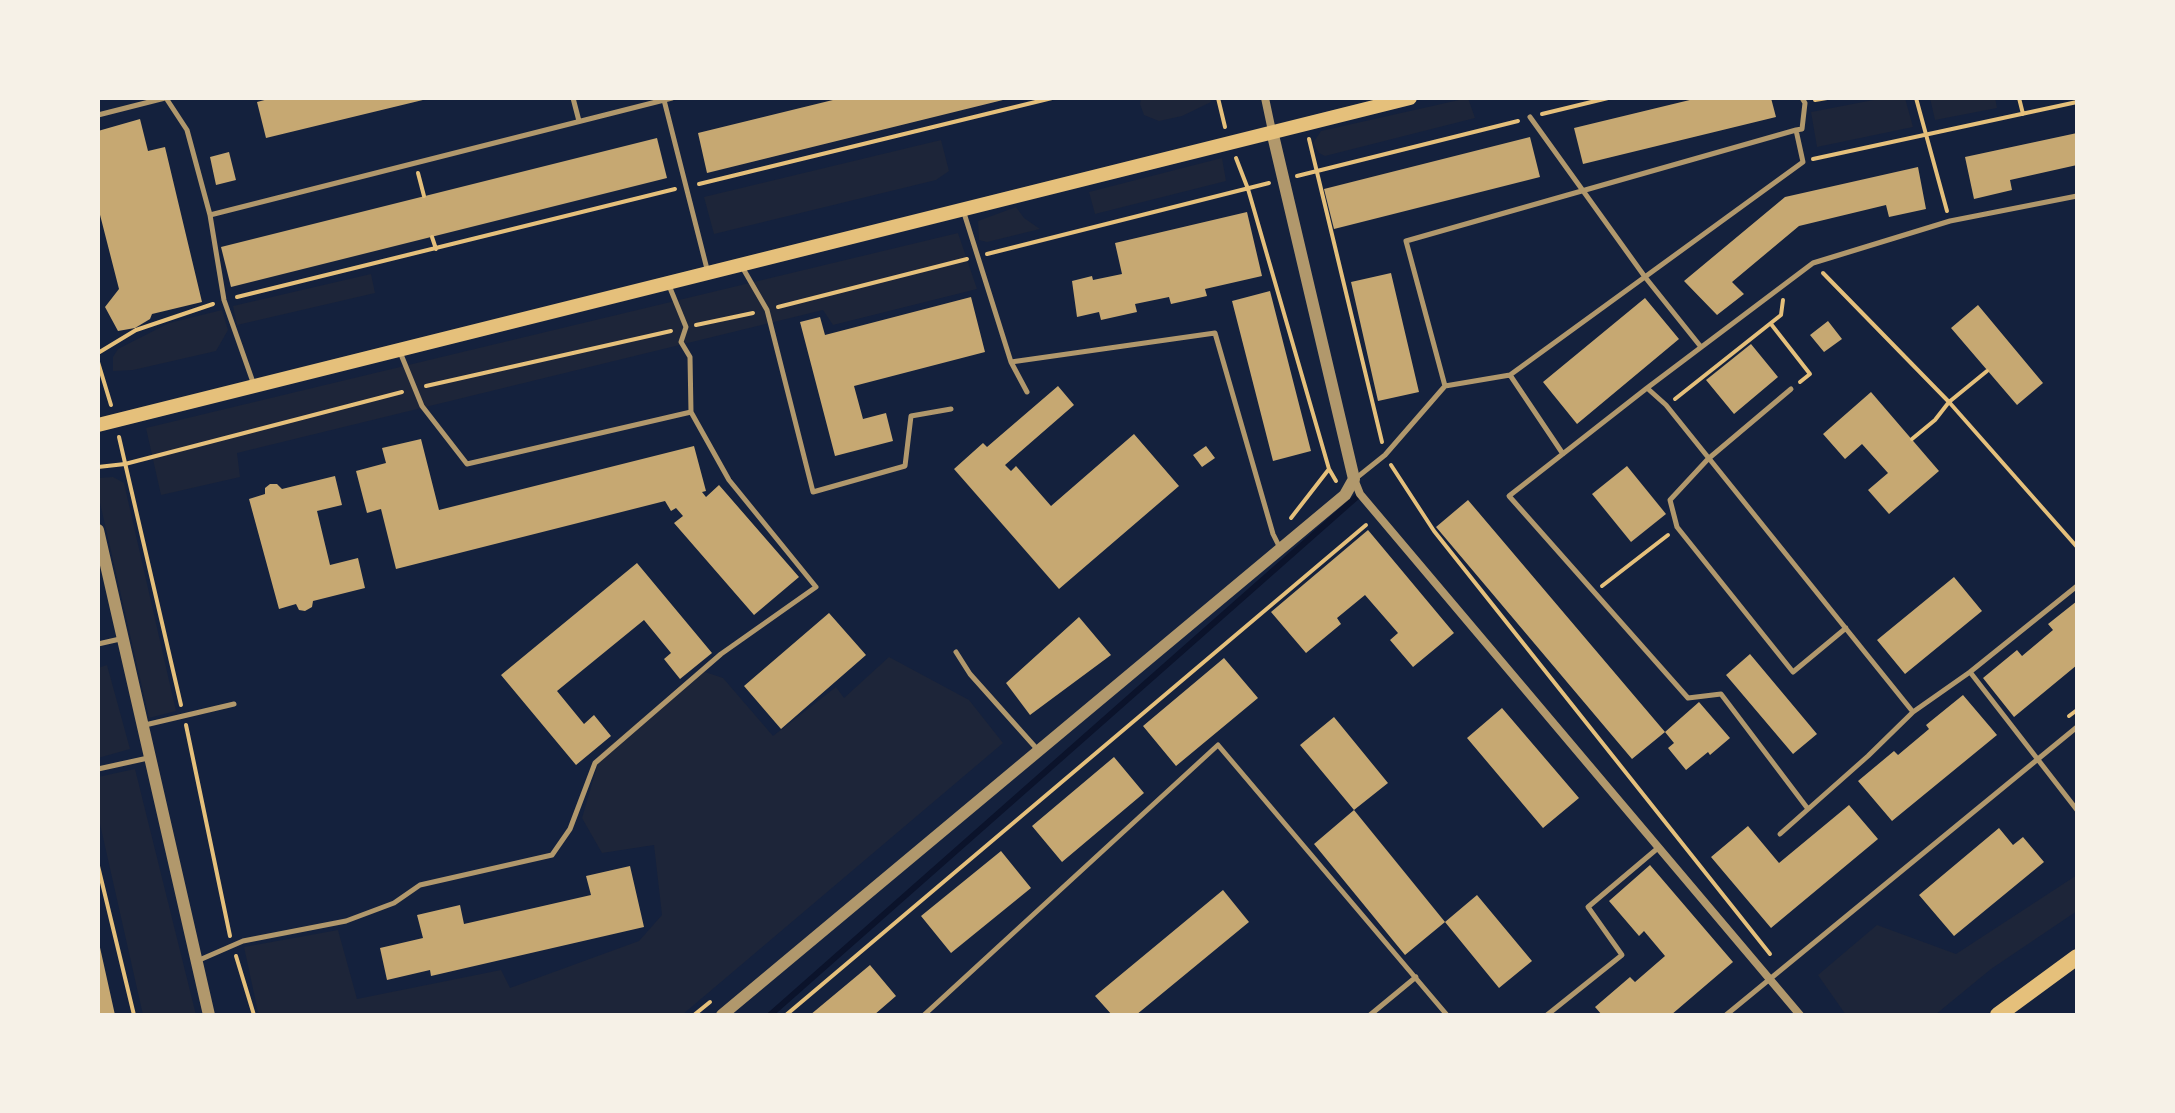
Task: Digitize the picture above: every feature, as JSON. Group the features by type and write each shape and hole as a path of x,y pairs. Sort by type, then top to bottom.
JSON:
{"main road":[{"path":"98,425 1410,98"},
{"path":"1998,1015 2077,957"}],"street":[{"path":"1265,98 1360,494 1800,1015"},
{"path":"722,1015 1345,495 1354,479"},
{"path":"98,530 209,1015"}],"lane":[{"path":"98,115 165,98 187,130 210,215 224,300 254,386"},
{"path":"573,98 579,121"},
{"path":"210,215 672,98"},
{"path":"1445,386 1406,241 1802,129 1805,103 1802,98"},
{"path":"664,100 708,272"},
{"path":"1530,117 1645,277 1701,347"},
{"path":"1354,479 1385,455 1445,386 1510,375 1803,162 1796,130"},
{"path":"1808,809 1721,694 1688,698 1509,496 1813,263 1950,221 2077,196"},
{"path":"962,208 1011,362 1027,392"},
{"path":"740,264 767,310 813,492 905,466 911,416 951,409"},
{"path":"196,962 243,941 346,921 394,903 420,885 552,855 570,829 595,763 721,654 816,587 729,480 691,412 690,357 681,342 686,327 668,282"},
{"path":"1011,362 1215,333 1273,534 1281,549"},
{"path":"399,350 422,406 467,464 691,412"},
{"path":"1510,375 1563,454"},
{"path":"1647,388 1666,405 1913,712"},
{"path":"1791,389 1708,459 1670,500 1677,527 1793,672 1846,628"},
{"path":"1780,834 1913,712 1970,672 2077,586"},
{"path":"98,644 123,638"},
{"path":"956,652 970,674 1039,751"},
{"path":"1970,672 2077,810"},
{"path":"142,726 234,704"},
{"path":"1726,1015 2077,727"},
{"path":"924,1015 1218,745 1447,1015"},
{"path":"98,769 149,757"},
{"path":"1547,1015 1622,955 1588,907 1658,848"},
{"path":"1370,1015 1416,977"}],"path":[{"path":"98,353 136,330 224,300 1052,98"},
{"path":"1218,98 1229,142 1248,189 1329,469"},
{"path":"1916,98 1950,221"},
{"path":"2019,98 2023,114"},
{"path":"2047,98 2050,108"},
{"path":"1803,162 2077,102"},
{"path":"948,114 950,124"},
{"path":"1305,123 1385,455 1434,531 1781,968"},
{"path":"416,163 424,196"},
{"path":"432,237 436,249"},
{"path":"98,467 125,464 415,389 767,310 978,256"},
{"path":"1813,263 1949,402 2077,547"},
{"path":"1666,405 1781,315 1784,283"},
{"path":"1771,324 1810,374 1791,389"},
{"path":"1912,439 1935,420 1949,402 1987,371"},
{"path":"125,464 184,716 222,907 254,1015"},
{"path":"786,1015 1366,525"},
{"path":"1594,593 1677,527"},
{"path":"98,866 134,1015"}],"shaded area":[{"path":"1141,98 1210,98 1211,102 1182,116 1159,121 1144,115"},
{"path":"1468,98 1475,118 1325,156 1313,143 1321,131"},
{"path":"1884,98 1905,98 1913,127 1817,147 1811,112"},
{"path":"1930,98 1995,98 1997,108 1935,120"},
{"path":"941,140 949,171 936,180 714,234 704,197"},
{"path":"1222,158 1226,181 1095,214 1089,192"},
{"path":"1016,207 1024,218 1040,229 987,242 979,240 978,221"},
{"path":"958,233 977,289 833,325 823,310 237,453 240,477 161,495 146,428"},
{"path":"371,274 375,293 237,325 233,306"},
{"path":"222,310 228,330 216,351 133,370 113,371 113,357 118,349 169,323"},
{"path":"113,477 124,483 176,711 149,718 98,494 98,478"},
{"path":"889,657 969,700 1003,743 682,1015 260,1015 258,1012 244,947 338,930 357,999 501,970 510,988 639,941 662,915 654,845 602,853 582,818 601,753 699,670 723,678 773,736 836,687 844,698"},
{"path":"107,665 130,749 98,758 98,668"},
{"path":"135,769 196,1015 143,1015 98,815 98,777"},
{"path":"2077,875 2077,911 1991,969 1935,1015 1846,1015 1818,975 1877,925 1956,954"}],"building":[{"path":"272,98 427,99 266,138 257,102"},
{"path":"841,98 1007,99 707,173 698,133"},
{"path":"1698,98 1771,98 1776,117 1583,164 1574,128"},
{"path":"140,119 148,151 165,147 202,302 152,314 150,319 135,328 118,331 105,307 119,289 98,207 98,131"},
{"path":"2077,133 2077,165 2010,180 2012,190 1974,199 1965,157"},
{"path":"1530,137 1540,177 1334,229 1324,189"},
{"path":"657,138 667,178 231,287 221,247"},
{"path":"229,152 236,180 216,185 210,157"},
{"path":"1918,167 1926,209 1889,217 1886,205 1799,226 1732,282 1744,294 1717,315 1684,281 1785,197"},
{"path":"1247,212 1262,276 1205,289 1207,296 1171,304 1169,297 1135,304 1137,312 1101,320 1099,312 1077,317 1072,281 1122,274 1115,243"},
{"path":"1391,273 1419,392 1378,401 1351,282"},
{"path":"1270,291 1311,451 1273,461 1232,301"},
{"path":"971,297 985,352 854,386 863,419 886,413 893,441 835,456 800,322 820,317 825,335"},
{"path":"1645,298 1679,339 1577,424 1543,382"},
{"path":"1978,305 2043,383 2017,405 1951,328"},
{"path":"1828,321 1842,339 1824,352 1810,335"},
{"path":"1751,344 1778,377 1734,414 1706,380"},
{"path":"1058,386 1074,405 1005,465 1011,471 1016,466 1051,506 1134,434 1179,486 1059,589 954,469 983,443 987,447"},
{"path":"1871,392 1939,471 1889,514 1868,490 1888,473 1862,444 1845,459 1823,434"},
{"path":"421,439 439,510 694,446 706,491 702,492 706,497 719,485 799,577 754,615 674,523 683,516 676,508 671,511 665,501 396,569 381,509 367,513 356,471 386,463 382,448"},
{"path":"1206,446 1215,458 1202,467 1193,455"},
{"path":"1627,466 1666,514 1631,542 1592,494"},
{"path":"335,476 342,505 317,511 330,565 358,558 365,588 313,601 312,607 305,611 299,610 296,604 279,609 249,499 265,494 265,488 270,484 277,484 282,489"},
{"path":"1468,500 1665,732 1632,759 1436,527"},
{"path":"1368,530 1454,633 1413,667 1390,640 1398,633 1365,595 1337,618 1341,624 1306,653 1271,612"},
{"path":"637,563 712,653 680,679 664,659 671,653 644,620 557,691 584,724 594,715 611,736 576,765 501,675"},
{"path":"1954,577 1982,611 1905,674 1877,640"},
{"path":"2077,601 2077,665 2014,717 1983,678 2017,650 2022,656 2053,630 2048,624"},
{"path":"829,613 866,655 781,729 744,686"},
{"path":"1079,617 1111,655 1030,715 1006,683"},
{"path":"1750,654 1817,734 1793,754 1726,675"},
{"path":"1224,658 1258,698 1176,766 1143,726"},
{"path":"1963,695 1997,735 1892,821 1858,781 1894,751 1898,755 1929,729 1926,725"},
{"path":"1699,702 1730,738 1686,770 1668,748 1674,743 1665,732"},
{"path":"1502,708 1579,798 1543,828 1467,738"},
{"path":"1334,717 1388,783 1354,810 1300,745"},
{"path":"1114,757 1144,793 1062,862 1032,826"},
{"path":"1849,805 1878,839 1771,928 1711,857 1748,826 1779,863"},
{"path":"1354,810 1445,922 1405,955 1314,844"},
{"path":"1999,828 2013,845 2023,837 2044,862 1954,936 1919,895"},
{"path":"1001,851 1031,888 951,953 921,916"},
{"path":"1650,865 1733,962 1671,1015 1602,1015 1595,1007 1630,977 1635,982 1665,956 1644,931 1639,936 1609,901"},
{"path":"630,866 644,927 431,976 430,970 387,980 380,948 423,938 417,915 460,905 464,924 591,895 586,876"},
{"path":"1223,890 1249,922 1136,1015 1112,1015 1095,996"},
{"path":"1477,895 1532,961 1499,988 1445,922"},
{"path":"99,943 115,1015 98,1015"},
{"path":"870,965 896,996 874,1015 810,1015"}],"waterway":[{"path":"770,1015 1360,494"}]}
